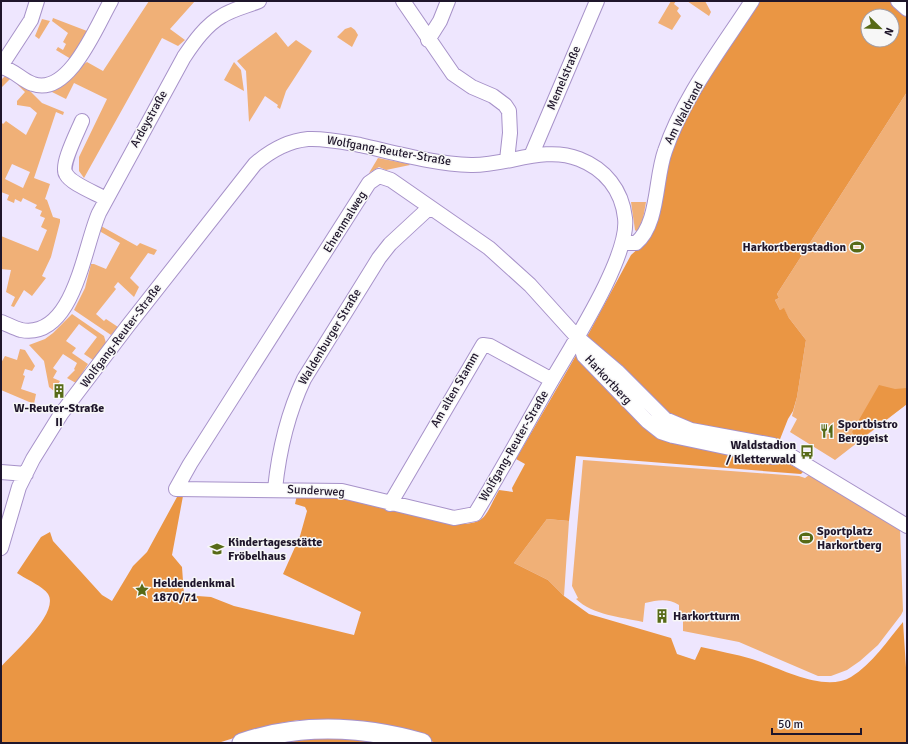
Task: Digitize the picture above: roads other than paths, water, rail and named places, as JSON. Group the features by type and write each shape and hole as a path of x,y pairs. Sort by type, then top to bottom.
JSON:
{"main road":[{"path":"242,743 285,732 332,728 388,734 422,743"}],"street":[{"path":"37,1 31,20 1,66 10,69 32,84 44,85 56,82 69,71 78,60 111,1"},
{"name":"Ardeystraße","path":"1,322 21,330 41,328 52,323 68,302 80,271 93,227 106,199 178,67 197,38 223,15 259,1"},
{"path":"403,1 428,40 453,74 472,87 493,96 505,105 509,111 510,133 507,160"},
{"path":"428,40 440,21 448,1"},
{"name":"Memelstraße","path":"531,156 597,1"},
{"name":"Am Waldrand","path":"624,243 636,243 646,233 664,153 671,135 695,90 752,1"},
{"path":"898,1 907,9"},
{"path":"82,121 64,169 70,179 106,199"},
{"name":"Wolfgang-Reuter-Straße","path":"1,548 19,486 61,414 126,327 240,182 267,153 298,141 324,140 430,160 470,165 556,154 576,158 594,166 614,185 624,207 626,220 624,243 578,337 475,514"},
{"name":"Ehrenmalweg","path":"176,489 190,464 372,180 379,176 391,180 489,248 530,285 578,337"},
{"name":"Waldenburger Straße","path":"275,489 282,439 287,418 304,379 379,258 390,244 430,207"},
{"name":"Harkortberg","path":"578,337 617,371 665,419 672,424 690,430 773,445 907,526"},
{"name":"Am alten Stamm","path":"390,504 482,345 490,346 552,380"},
{"path":"1,472 26,474"},
{"name":"Sunderweg","path":"176,489 342,491 390,504 454,518 475,514"}],"place":[{"name":"Harkortbergstadion","path":"857,247"},
{"name":"W-Reuter-Straße II","path":"59,391"},
{"name":"Sportbistro Berggeist","path":"827,431"},
{"name":"Waldstadion / Kletterwald","path":"807,452"},
{"name":"Sportplatz Harkortberg","path":"806,538"},
{"name":"Kindertagesstätte Fröbelhaus","path":"217,549"},
{"name":"Heldendenkmal 1870/71","path":"142,590"},
{"name":"Harkortturm","path":"662,616"}]}
